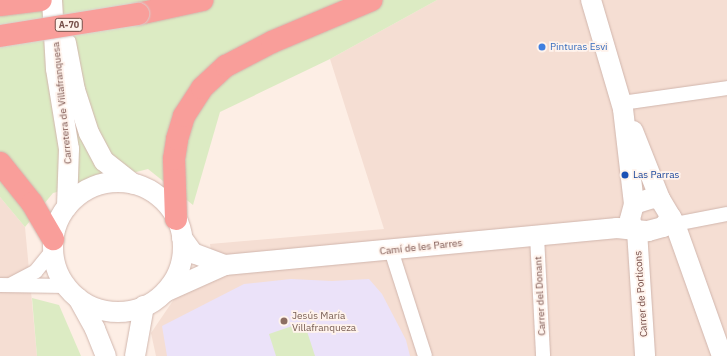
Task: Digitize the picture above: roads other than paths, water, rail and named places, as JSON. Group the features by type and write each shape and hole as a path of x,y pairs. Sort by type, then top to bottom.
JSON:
{"highway":[{"path":"0,5 41,0"},
{"name":"A-70","path":"0,36 138,14 202,0"},
{"path":"179,228 174,159 184,116 202,88 226,66 272,42 372,0"},
{"path":"0,163 32,204 53,245"}],"street":[{"name":"Carretera de Villafranquesa","path":"52,0 56,69 69,149 67,207"},
{"name":"Carretera de Villafranquesa","path":"63,0 67,53 75,90 89,133 104,161 133,184"},
{"path":"591,0 623,106 660,199 673,220 722,356"},
{"path":"623,106 727,88"},
{"name":"Carrer de Porticons","path":"623,106 630,221 645,356"},
{"path":"6,284 72,292 93,307 110,312 128,311 144,306 165,292 180,267 179,228 159,197 133,184 119,182 90,189 67,207 58,222 53,245 55,263 72,292 95,329 106,356"},
{"path":"630,221 652,198 660,199"},
{"path":"630,221 663,227 673,220 727,214"},
{"name":"Camí de les Parres","path":"165,292 225,265 537,236 630,221"},
{"name":"Camí de les Parres","path":"179,228 193,253 225,265"},
{"name":"Carrer del Donant","path":"537,236 542,356"},
{"path":"6,284 36,271 53,245"},
{"path":"391,250 425,356"},
{"path":"135,356 144,306"}],"place":[{"name":"Pinturas Esvi","path":"542,47"},
{"name":"Las Parras","path":"625,175"},
{"name":"Jesús María Villafranqueza","path":"284,321"}]}
